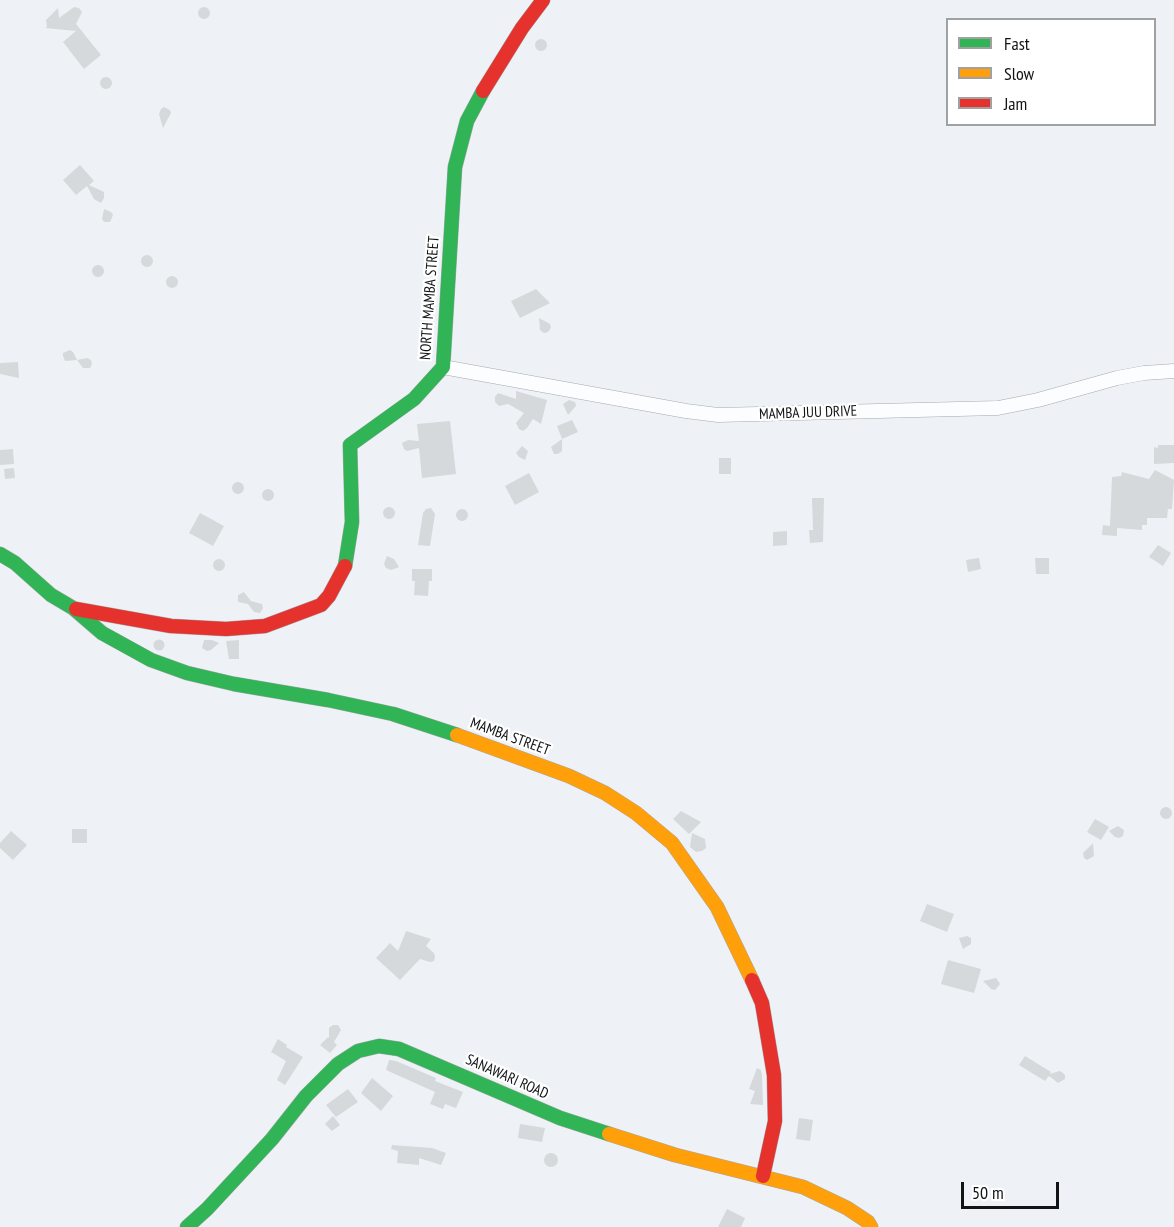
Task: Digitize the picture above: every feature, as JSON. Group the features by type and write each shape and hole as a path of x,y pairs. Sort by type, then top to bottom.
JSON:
{"street":[{"name":"NORTH MAMBA STREET","path":"73,608 136,621 194,628 226,629 265,626 309,611 321,605 329,596 343,572 348,554 352,522 350,445 414,399 443,367 455,167 467,121 490,78 543,0"},
{"name":"MAMBA JUU DRIVE","path":"443,367 718,415 998,408 1038,400 1117,378 1174,371"},
{"name":"MAMBA STREET","path":"0,554 15,563 51,595 73,608 102,633 151,660 187,674 360,706 404,717 569,776 605,793 645,821 672,843 717,906 762,1003 774,1075 775,1121 764,1176"},
{"name":"SANAWARI ROAD","path":"187,1227 272,1139 306,1096 338,1064 358,1051 379,1046 399,1049 560,1118 675,1155 802,1187 847,1208 868,1222 871,1227"}],"building":[{"path":"74,7 79,8 82,12 76,24 101,55 84,69 63,42 76,31 45,28 47,27 46,20 58,8 59,18"},
{"path":"204,7 210,13 204,19 198,13"},
{"path":"541,39 547,45 541,51 535,45"},
{"path":"106,77 112,83 106,89 100,83"},
{"path":"164,107 171,113 163,128 159,114"},
{"path":"80,165 94,181 89,185 104,192 101,203 94,199 87,186 76,195 63,180"},
{"path":"104,209 113,215 110,222 104,222 102,219"},
{"path":"147,255 153,261 147,267 141,261"},
{"path":"98,265 104,271 98,277 92,271"},
{"path":"172,276 178,282 172,288 166,282"},
{"path":"536,289 550,303 520,318 511,301"},
{"path":"539,318 550,324 551,328 548,332 544,333 540,330"},
{"path":"70,350 77,360 65,361 63,353"},
{"path":"87,358 92,364 90,368 83,368 77,360"},
{"path":"18,362 19,378 0,374 0,363"},
{"path":"516,391 547,400 541,424 533,419 523,431 516,423 524,413 508,404 499,406 495,402 498,393 516,399"},
{"path":"569,400 575,402 576,406 568,415 563,404"},
{"path":"572,420 578,432 562,439 557,426"},
{"path":"450,421 456,474 422,478 419,448 407,451 402,443 408,440 419,441 417,424"},
{"path":"562,439 562,451 554,454 551,447"},
{"path":"1158,445 1174,445 1174,463 1154,464 1154,447 1158,448"},
{"path":"522,446 528,451 525,460 516,453"},
{"path":"13,449 14,464 0,465 0,450"},
{"path":"719,458 731,458 731,474 719,474"},
{"path":"14,468 15,478 5,479 4,469"},
{"path":"1155,470 1174,480 1172,509 1168,509 1167,518 1147,518 1147,525 1142,525 1142,530 1117,528 1117,536 1102,535 1103,525 1110,526 1112,477 1121,476 1122,472 1149,479"},
{"path":"529,473 539,492 515,505 505,486"},
{"path":"238,482 244,488 238,494 232,488"},
{"path":"268,489 274,495 268,501 262,495"},
{"path":"812,498 824,498 823,542 810,543 809,530 813,530"},
{"path":"389,507 395,513 389,519 383,513"},
{"path":"431,508 435,514 430,546 418,545 423,513 426,509"},
{"path":"462,509 468,515 462,521 456,515"},
{"path":"200,513 224,526 213,546 189,533"},
{"path":"787,531 787,545 773,546 773,532"},
{"path":"1158,545 1171,553 1163,566 1149,557"},
{"path":"387,556 394,559 399,567 391,570 386,568 384,564"},
{"path":"979,558 981,569 968,572 966,560"},
{"path":"1035,558 1049,558 1049,574 1036,574"},
{"path":"219,559 225,565 219,571 213,565"},
{"path":"412,569 432,569 428,596 414,595 415,581 412,581"},
{"path":"244,592 251,601 262,604 263,608 260,613 254,612 248,604 238,602 238,595"},
{"path":"159,639 165,645 159,651 153,645"},
{"path":"204,640 219,643 207,651 202,648"},
{"path":"239,640 239,659 229,659 226,641"},
{"path":"1166,807 1172,813 1166,819 1160,813"},
{"path":"681,811 701,822 689,834 673,819"},
{"path":"1095,819 1109,827 1101,840 1087,832"},
{"path":"1118,826 1124,830 1123,836 1119,838 1109,831"},
{"path":"72,829 87,829 87,843 72,843"},
{"path":"11,831 27,845 13,860 0,848 0,843"},
{"path":"692,833 705,839 706,848 702,851 696,852 690,847"},
{"path":"1093,843 1094,856 1087,860 1083,853"},
{"path":"927,904 954,914 947,932 920,921"},
{"path":"406,931 431,939 426,946 435,957 434,961 430,962 420,959 400,980 376,958 390,943 398,951"},
{"path":"967,936 971,938 971,944 963,949 959,938"},
{"path":"948,960 981,969 974,993 941,984"},
{"path":"996,978 1000,984 995,990 983,981"},
{"path":"338,1025 341,1030 334,1042 337,1045 330,1053 320,1045 329,1038 329,1028"},
{"path":"278,1039 287,1045 286,1047 303,1057 285,1085 277,1080 286,1061 271,1052"},
{"path":"1025,1056 1051,1072 1050,1074 1062,1072 1065,1079 1058,1083 1049,1076 1045,1081 1019,1065"},
{"path":"389,1060 436,1078 435,1081 463,1092 456,1108 445,1104 443,1109 430,1104 435,1092 386,1070"},
{"path":"757,1068 761,1070 762,1076 763,1105 750,1104 755,1091 749,1089"},
{"path":"372,1078 393,1096 381,1111 361,1093"},
{"path":"348,1089 358,1102 336,1117 326,1105"},
{"path":"333,1116 340,1125 332,1131 325,1124"},
{"path":"799,1118 813,1120 810,1141 796,1139"},
{"path":"520,1124 545,1128 542,1142 518,1138"},
{"path":"392,1145 432,1148 446,1153 441,1165 419,1158 419,1165 397,1163 398,1151 391,1149"},
{"path":"548,1153 554,1153 558,1160 554,1167 548,1167 544,1163 544,1157"},
{"path":"727,1209 745,1218 741,1227 718,1227"}],"traffic: fast":[{"path":"345,566 352,522 350,445 414,399 443,367 455,167 467,121 483,91"},
{"path":"0,554 15,563 51,595 73,608 102,633 151,660 187,673 234,684 393,714 457,735"},
{"path":"187,1227 207,1209 272,1139 306,1096 338,1064 358,1051 379,1046 399,1049 560,1118 609,1134"}],"traffic: slow":[{"path":"457,735 569,776 605,793 636,813 672,843 717,907 752,980"},
{"path":"609,1134 675,1155 803,1187 847,1208 868,1222 871,1227"}],"traffic: jam":[{"path":"483,91 522,28 543,0"},
{"path":"76,609 171,626 226,629 265,626 321,605 329,596 345,566"},
{"path":"752,980 762,1003 774,1075 775,1121 763,1176"}]}
